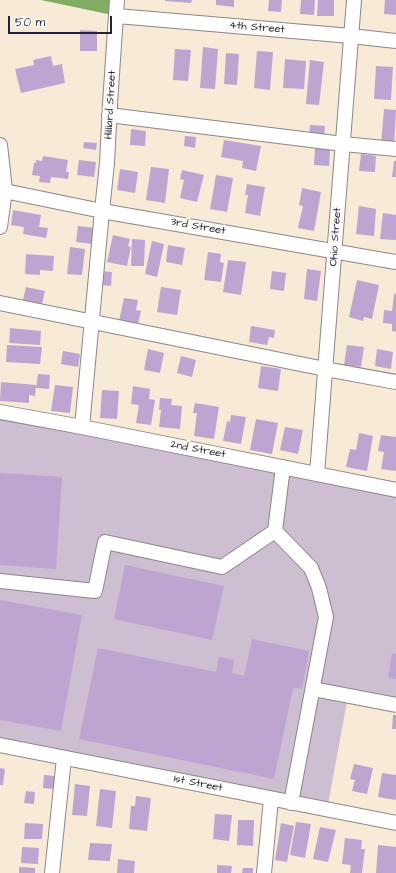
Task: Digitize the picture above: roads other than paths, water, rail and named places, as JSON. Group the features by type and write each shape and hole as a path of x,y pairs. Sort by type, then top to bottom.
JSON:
{"street":[{"name":"Hilliard Street","path":"82,427 107,163 117,0"},
{"name":"Ohio Street","path":"318,474 354,0"},
{"name":"4th Street","path":"117,16 396,41"},
{"path":"109,115 343,144 396,149"},
{"path":"0,145 2,190 0,227"},
{"name":"3rd Street","path":"2,190 102,210 396,262"},
{"path":"0,303 396,382"},
{"name":"2nd Street","path":"0,412 396,490"},
{"path":"0,581 94,591 105,542 222,567 274,531 283,467"},
{"path":"274,531 311,568 319,588 326,617 291,803"},
{"path":"313,689 396,705"},
{"name":"1st Street","path":"0,745 396,823"},
{"path":"56,873 52,873 64,758"},
{"path":"264,873 271,799"}]}
